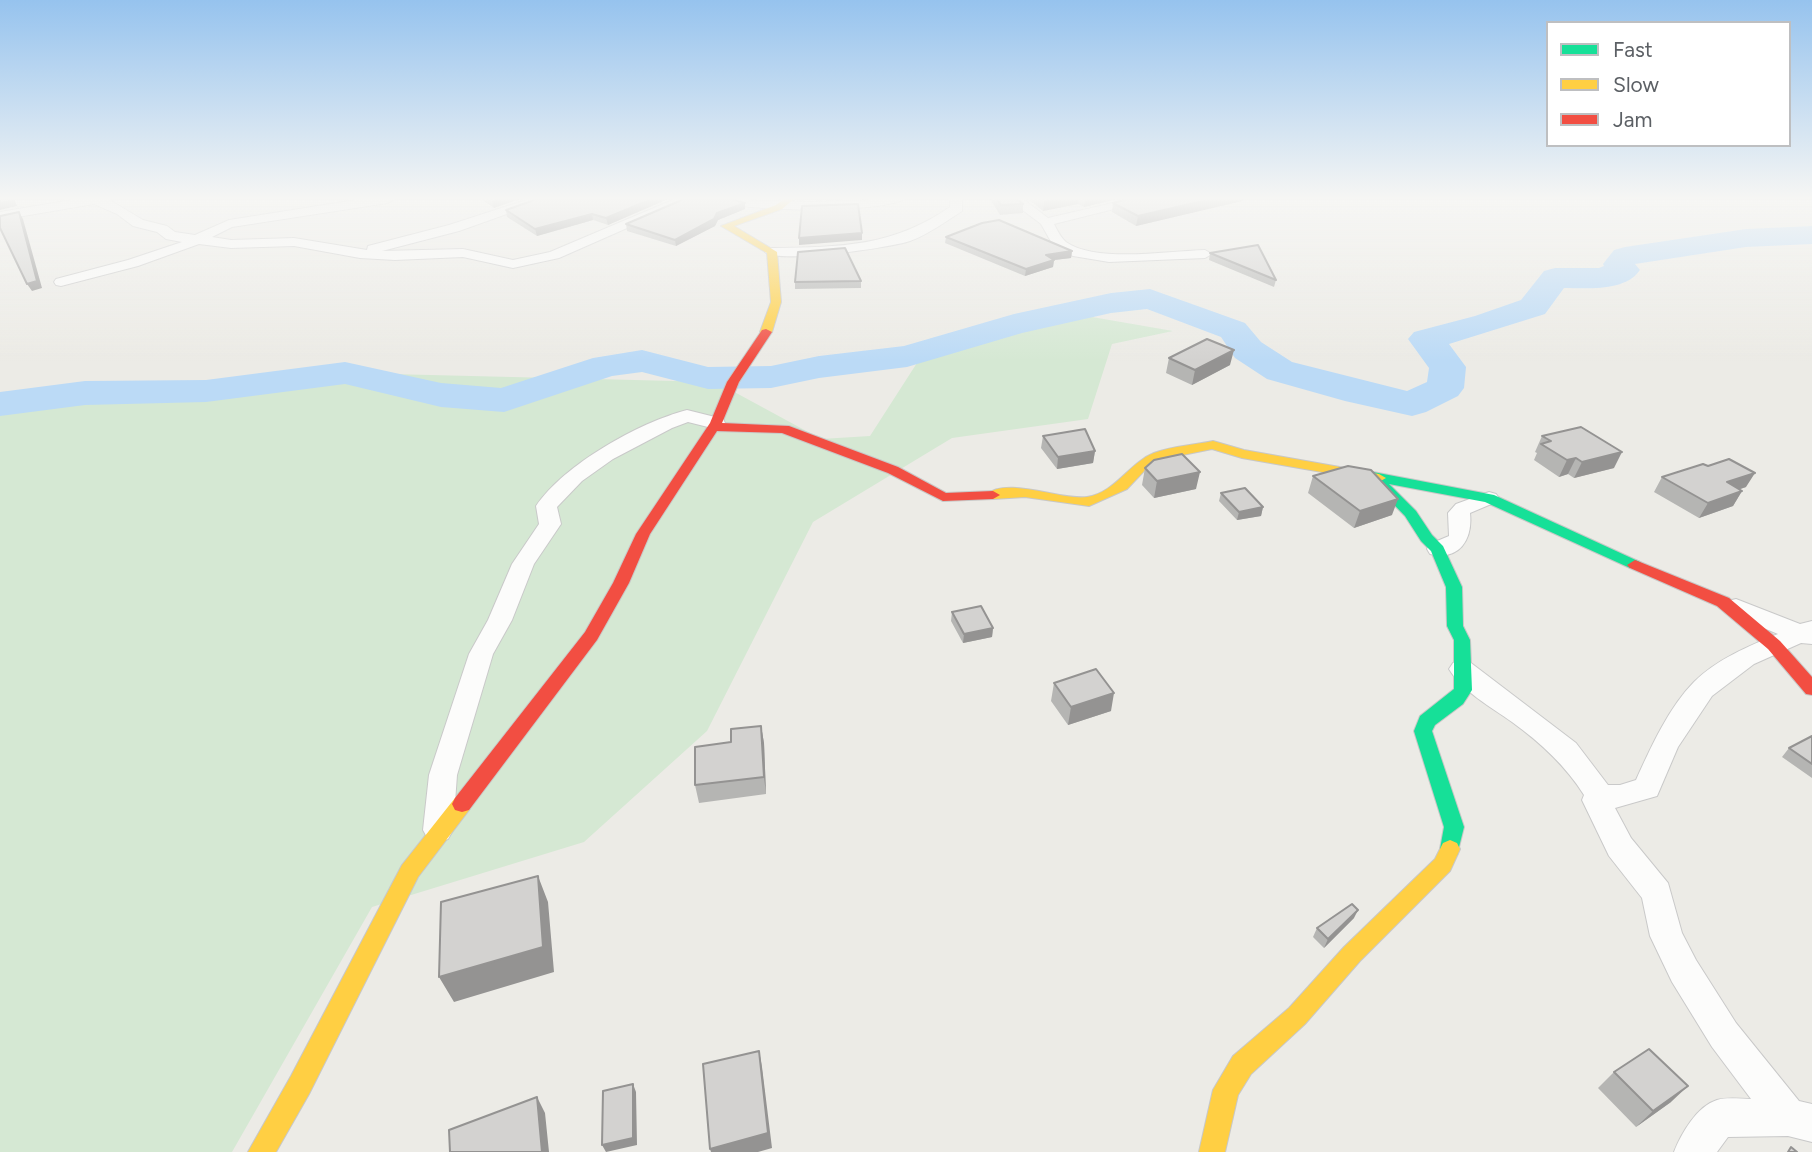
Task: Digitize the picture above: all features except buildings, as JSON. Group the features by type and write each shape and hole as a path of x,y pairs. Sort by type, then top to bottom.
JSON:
{"street":[{"path":"61,282 133,263 160,253"},
{"path":"353,253 412,257 463,253 505,263 525,264 559,253"},
{"path":"360,254 364,253"},
{"path":"261,1152 300,1085 410,871 592,636 621,583 643,534 715,425 736,378 770,326 776,302 772,253"},
{"path":"1077,253 1096,257 1185,257 1205,254"},
{"path":"437,837 443,775 463,706 481,654 500,620 523,564 550,524 547,506 575,477 606,455 664,424 687,416 715,425 784,429 893,470 943,497 1025,493 1089,502 1122,486 1140,467 1159,456 1213,445 1242,454 1489,498 1584,543 1800,636"},
{"path":"1212,1152 1226,1090 1242,1065 1297,1016 1352,954 1443,865 1452,846 1454,827 1436,778 1423,730 1427,721 1457,699 1463,690 1462,640 1455,626 1454,587 1438,549 1426,538 1411,514 1373,476"},
{"path":"1438,549 1460,539 1462,534 1459,513 1463,508 1489,498"},
{"path":"1462,669 1483,689 1504,701 1562,746 1600,796 1619,797 1647,789 1666,743 1703,689 1745,658 1800,636"},
{"path":"1800,636 1812,689"},
{"path":"1600,796 1596,800 1597,805 1620,847 1657,893 1673,953 1724,1035 1800,1120"},
{"path":"1693,1152 1719,1118 1800,1120"}],"green space":[{"path":"1046,309 1173,331 1112,344 1088,419 952,438 813,522 707,731 584,842 372,907 232,1152 0,1152 0,407 308,372 716,382 821,439 870,436 933,338"}],"waterway":[{"path":"0,404 85,393 206,391 345,373 441,395 504,400 606,366 642,361 708,378 771,377 819,367 907,356 1014,324 1111,303 1150,299 1233,330 1248,350 1280,371 1359,393 1412,404 1445,388 1448,367 1426,339 1487,323 1533,307 1555,278 1602,278 1624,270 1618,264 1625,256 1647,253"}],"traffic: fast":[{"path":"1373,476 1411,514 1426,538 1438,549 1454,587 1455,626 1462,640 1463,690 1457,699 1427,721 1423,731 1454,827 1450,849"},
{"path":"1379,478 1489,498 1635,565"}],"traffic: slow":[{"path":"766,332 776,302 772,253"},
{"path":"993,495 1025,493 1089,502 1122,486 1140,467 1159,456 1213,445 1242,454 1379,478"},
{"path":"261,1152 300,1085 410,871 462,804"},
{"path":"1212,1152 1226,1090 1242,1065 1297,1016 1352,954 1443,865 1450,849"}],"traffic: jam":[{"path":"462,804 591,636 621,583 643,534 716,423 733,382 766,332"},
{"path":"713,427 784,429 893,470 943,497 993,495"},
{"path":"1635,565 1723,602 1774,645 1812,689"}]}
